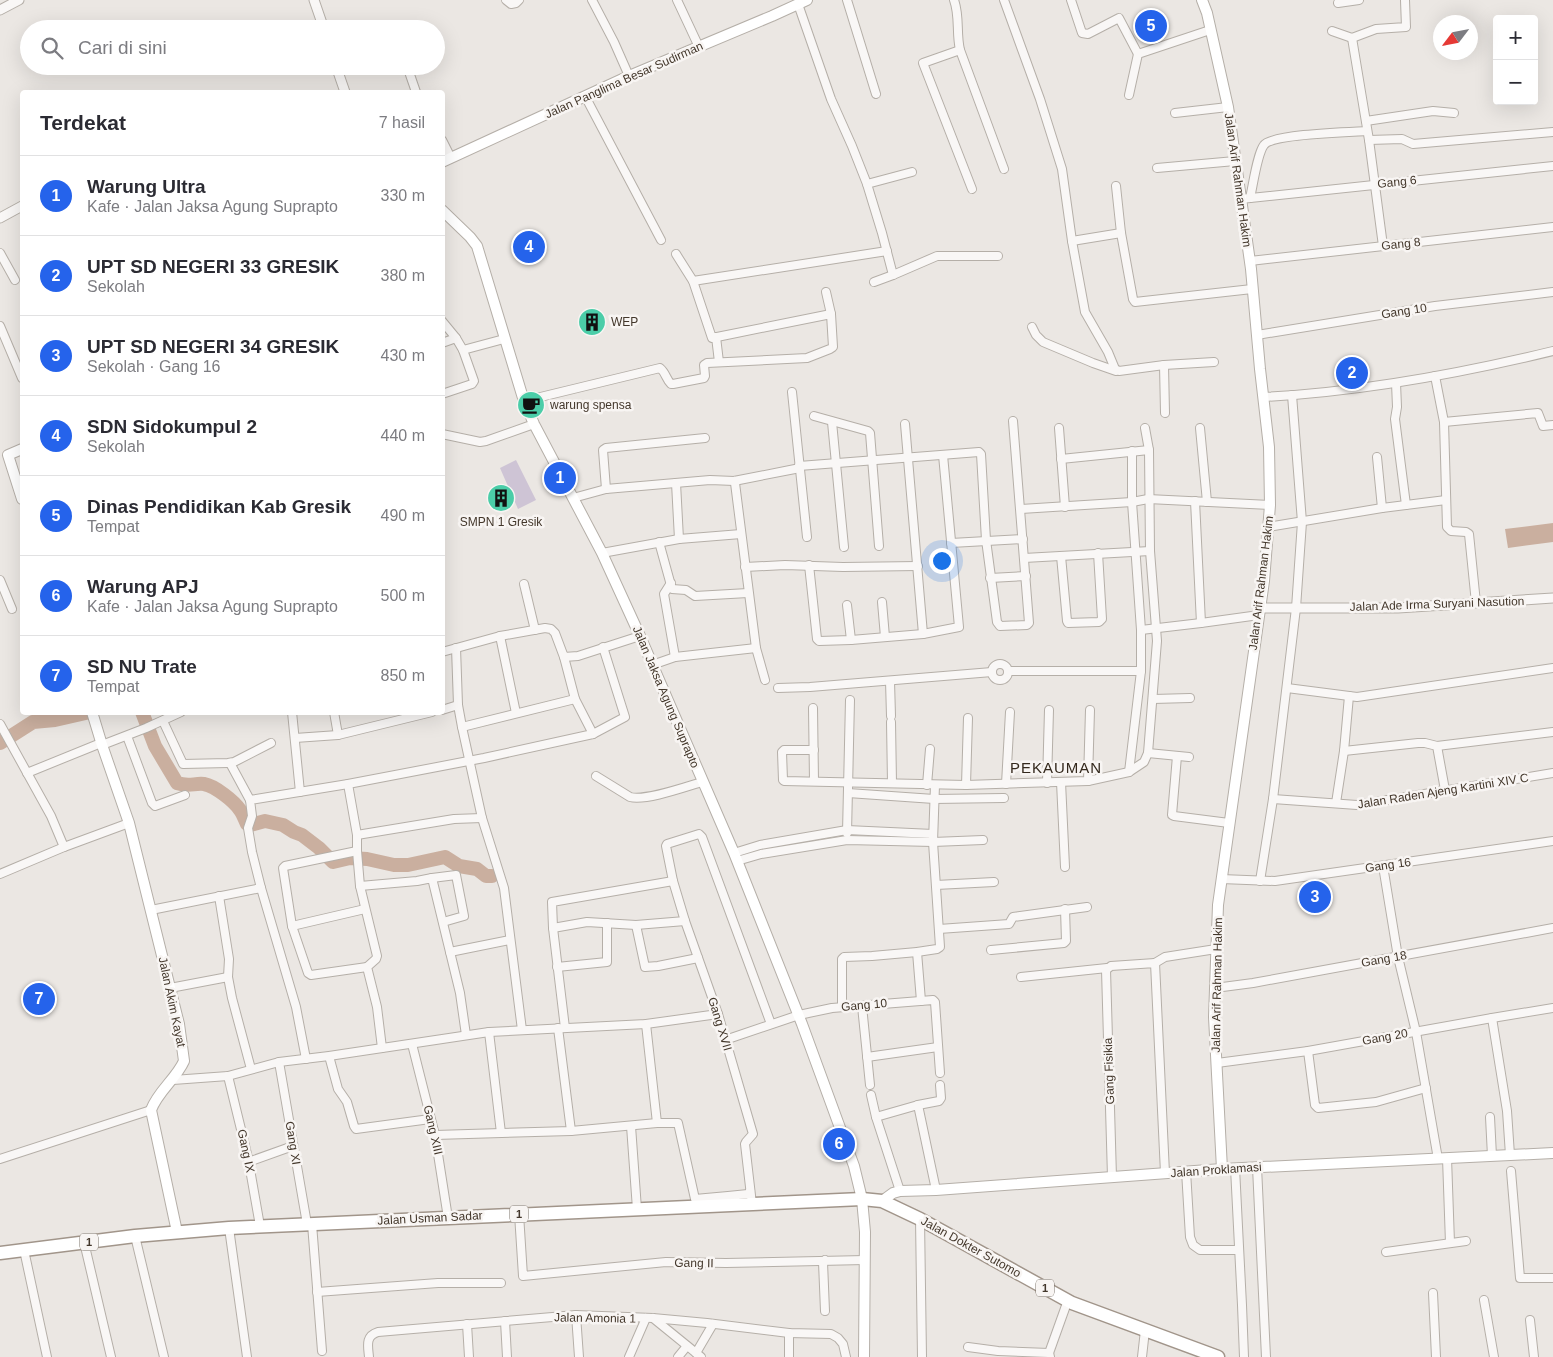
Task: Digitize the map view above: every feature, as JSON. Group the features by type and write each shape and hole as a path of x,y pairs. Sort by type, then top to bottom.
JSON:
{"highway":[{"name":"Jalan Usman Sadar","path":"0,1253 135,1236 260,1226 637,1209 751,1197 862,1199"},
{"name":"Jalan Dokter Sutomo","path":"862,1199 882,1201 920,1219 1068,1300 1145,1330 1191,1352 1218,1357"}],"main road":[{"name":"Jalan Arif Rahman Hakim","path":"1202,0 1228,107 1235,161 1246,199 1256,335 1269,446 1270,505 1264,581 1218,904 1214,1017 1222,1168"},
{"name":"Jalan Panglima Besar Sudirman","path":"447,160 629,76 802,2"},
{"name":"Jalan Jaksa Agung Suprapto","path":"445,213 470,237 476,246 524,401 534,424 602,553 736,857 798,1015 854,1166 862,1199 865,1232 864,1357"},
{"path":"20,450 4,456 20,494"},
{"name":"Jalan Akim Kayat","path":"93,715 129,823 179,1024 183,1063 173,1080 154,1102 151,1110"},
{"path":"151,1110 177,1232"},
{"name":"Jalan Proklamasi","path":"882,1201 893,1193 900,1191 936,1190 1222,1168 1553,1153"}],"street":[{"path":"0,10 20,0"},
{"path":"314,0 321,20"},
{"path":"506,0 511,4 520,0"},
{"path":"592,0 629,76"},
{"path":"677,0 699,47"},
{"path":"847,0 876,94"},
{"path":"954,0 958,14 957,39 960,50 1004,169"},
{"path":"1004,0 1040,99 1062,169 1072,241 1085,312 1108,352 1116,371"},
{"path":"1071,0 1082,33 1084,34 1088,34 1119,18 1138,54 1129,96"},
{"path":"1338,3 1359,0"},
{"path":"1332,31 1352,38 1376,29 1406,27 1405,0"},
{"path":"802,2 831,99 867,184 893,276"},
{"path":"1138,54 1210,30"},
{"path":"1352,38 1369,140 1383,246"},
{"path":"960,50 923,63 972,189"},
{"path":"339,75 344,90"},
{"path":"410,75 415,90"},
{"path":"585,96 662,240"},
{"path":"1175,113 1228,107"},
{"path":"1366,120 1433,111 1454,113"},
{"path":"1246,199 1261,150 1267,142 1276,138 1367,131"},
{"path":"1369,140 1402,139 1413,144 1553,132"},
{"path":"1157,168 1235,161"},
{"name":"Gang 6","path":"1246,199 1553,166"},
{"path":"867,184 912,172"},
{"path":"1116,186 1121,233 1135,302 1252,289"},
{"path":"0,218 20,207"},
{"name":"Gang 8","path":"1250,261 1553,227"},
{"path":"1072,241 1121,233"},
{"path":"693,281 887,251"},
{"path":"0,253 15,280"},
{"path":"676,254 693,281 712,338 831,314"},
{"path":"874,282 942,256 998,256"},
{"path":"524,401 660,368 664,371 671,384 704,378 704,364 807,358 833,347 831,314 826,292"},
{"name":"Gang 10","path":"1256,335 1435,306 1553,292"},
{"path":"445,325 463,350 474,383 445,393"},
{"path":"0,326 20,373"},
{"path":"1032,327 1036,335 1043,342 1116,371 1164,365 1214,362"},
{"path":"716,337 719,362"},
{"path":"445,342 456,338"},
{"path":"463,350 504,338"},
{"path":"1263,397 1396,383 1553,351"},
{"path":"1164,365 1165,413"},
{"path":"1435,376 1444,422 1448,529 1450,531 1466,532 1470,536 1476,604"},
{"path":"1396,383 1397,409 1395,419 1406,505"},
{"path":"792,392 807,537"},
{"path":"1260,881 1273,799 1287,688 1296,608 1302,522 1292,395"},
{"path":"1444,422 1538,412 1543,426 1553,425"},
{"path":"814,416 868,431 871,435 879,546"},
{"path":"573,498 606,489 710,480 734,481 800,467 979,452 990,578 999,624 1000,626 1027,625 1029,622 1026,576 1013,421"},
{"path":"832,422 844,547"},
{"path":"445,435 480,442 534,424"},
{"path":"905,424 923,634"},
{"path":"1059,428 1065,507"},
{"path":"814,750 784,750 782,752 782,778 784,781 966,785 1088,781 1130,772 1144,762 1148,753 1157,653 1150,551 1149,450 1145,428"},
{"path":"1200,428 1207,502"},
{"path":"606,489 603,450 606,448 705,438"},
{"path":"1061,459 1149,450"},
{"path":"1130,772 1141,671 1141,630 1134,551 1132,451"},
{"path":"809,565 817,639 819,641 923,634 959,627 943,455"},
{"path":"1376,457 1382,508"},
{"path":"734,481 736,483 756,648 765,680"},
{"path":"676,483 679,539"},
{"path":"1021,509 1132,502 1148,499 1270,505"},
{"path":"1268,527 1382,508 1446,500"},
{"path":"1195,501 1201,623"},
{"path":"602,553 679,539 741,534"},
{"path":"951,543 1023,539"},
{"path":"659,542 672,589 686,590 695,596 748,593"},
{"path":"1024,558 1150,551"},
{"path":"1061,556 1067,622 1099,622 1102,619 1098,553"},
{"path":"745,567 785,565 843,567 918,566"},
{"path":"990,578 1026,576"},
{"path":"0,580 12,609"},
{"path":"671,583 664,594 675,657"},
{"path":"524,584 535,630"},
{"name":"Jalan Ade Irma Suryani Nasution","path":"1259,611 1296,608 1398,608 1553,598"},
{"path":"882,602 885,637"},
{"path":"848,605 851,640"},
{"path":"1141,630 1201,623 1259,611"},
{"path":"445,651 500,636 545,628 552,629 564,657 575,699 593,734"},
{"path":"500,636 516,713"},
{"path":"564,657 578,656 640,636"},
{"path":"250,800 469,761 593,734 625,717 603,647"},
{"path":"456,648 458,706 482,818 504,888 522,1030"},
{"path":"652,665 675,657 756,648"},
{"path":"1141,655 1157,653"},
{"path":"778,688 992,672 993,667 998,663 1004,664 1009,671 1141,671"},
{"path":"1287,688 1357,697 1553,668"},
{"path":"890,681 892,784"},
{"path":"1140,681 1154,681"},
{"path":"1336,803 1344,751 1349,696"},
{"path":"1153,699 1190,698"},
{"path":"462,727 575,699"},
{"path":"847,840 850,700"},
{"path":"445,709 458,706"},
{"path":"813,708 814,781"},
{"path":"1047,783 1049,710"},
{"path":"1088,781 1090,710"},
{"path":"1006,784 1010,712"},
{"path":"27,773 127,736 175,715"},
{"path":"292,715 300,792"},
{"path":"335,715 338,735"},
{"path":"295,738 338,735 420,715"},
{"path":"966,785 968,718"},
{"path":"163,721 183,764 230,763 271,743"},
{"path":"0,724 51,816 64,847"},
{"path":"1344,751 1418,743 1437,746 1553,732"},
{"path":"127,736 152,803 155,806 185,795"},
{"path":"1437,746 1445,790"},
{"path":"842,1006 842,959 844,957 917,952 941,946 933,838 934,799 931,785 930,749"},
{"path":"1148,753 1189,757"},
{"path":"1177,756 1172,815 1229,823"},
{"path":"230,763 250,800 252,816 248,828 261,888 296,1007 306,1059"},
{"name":"Jalan Raden Ajeng Kartini XIV C","path":"1273,799 1357,805 1553,773"},
{"path":"596,776 630,797 636,798 702,782"},
{"path":"1060,782 1065,867"},
{"path":"348,784 357,835 360,886 377,956 367,967 309,975 292,926 283,868 285,866 357,852"},
{"path":"848,793 934,799 1004,798"},
{"path":"357,835 454,819 482,818"},
{"path":"1,870 129,823"},
{"path":"736,857 760,845 847,830 933,838 983,840"},
{"name":"Gang XVII","path":"751,1197 745,1144 753,1134 718,1014 673,881 667,844 699,834 702,837 771,1024"},
{"path":"736,857 847,840 933,838"},
{"name":"Gang 16","path":"1222,879 1275,881 1553,841"},
{"path":"1383,866 1398,957 1416,1032 1426,1088 1442,1158 1450,1243"},
{"path":"360,886 456,876 464,916 443,922"},
{"path":"432,878 460,993 466,1035"},
{"path":"571,1131 552,928 552,902 673,881"},
{"path":"936,886 994,882"},
{"path":"151,910 261,888"},
{"path":"218,896 229,959 228,978 250,1069"},
{"path":"939,929 1009,924 1013,917 1087,907"},
{"path":"292,926 365,909"},
{"path":"991,950 1064,943 1066,941 1065,909"},
{"path":"552,928 587,922 636,924 685,921"},
{"path":"557,967 608,962 607,922"},
{"path":"636,924 645,967 698,958"},
{"name":"Gang 18","path":"1215,988 1253,983 1553,928"},
{"path":"450,952 510,940"},
{"path":"1021,977 1155,963 1165,957 1216,949"},
{"path":"917,952 921,1001 933,1000 935,1002 940,1073"},
{"path":"1155,963 1165,1173"},
{"path":"367,967 377,1007 382,1048"},
{"name":"Gang Fisikia","path":"1107,967 1112,1177"},
{"path":"170,988 228,978"},
{"name":"Gang 10","path":"725,1040 798,1015 842,1006 921,1001"},
{"path":"862,1006 870,1085"},
{"name":"Gang 20","path":"1216,1063 1308,1051 1553,1008"},
{"path":"173,1080 228,1076 279,1062 489,1032 646,1024 718,1014"},
{"path":"1492,1018 1507,1111 1510,1155"},
{"path":"646,1024 657,1123"},
{"path":"489,1032 501,1133"},
{"name":"Gang XIII","path":"412,1044 435,1135 448,1218"},
{"path":"867,1057 938,1047"},
{"path":"1308,1051 1315,1105 1318,1108 1376,1102 1426,1088"},
{"path":"329,1056 338,1089 347,1102 356,1129 430,1119"},
{"name":"Gang XI","path":"279,1062 293,1146 310,1224 322,1351"},
{"name":"Gang IX","path":"228,1076 248,1158 260,1226"},
{"path":"876,1117 940,1101 942,1098 940,1085"},
{"path":"872,1095 876,1117 900,1191"},
{"path":"918,1105 936,1190"},
{"path":"0,1159 151,1110"},
{"path":"1490,1117 1492,1156"},
{"path":"435,1135 571,1131 657,1123 679,1124 681,1141 695,1199 748,1194 751,1197"},
{"path":"631,1126 637,1209"},
{"path":"248,1158 251,1160 293,1146"},
{"path":"1257,1167 1266,1357"},
{"path":"1235,1168 1244,1357"},
{"path":"1186,1171 1190,1237 1193,1245 1200,1250 1239,1250"},
{"path":"1511,1171 1520,1278 1553,1278"},
{"name":"Gang II","path":"519,1214 523,1276 666,1262 726,1263 865,1260"},
{"path":"920,1219 922,1357"},
{"path":"229,1228 247,1357"},
{"path":"135,1236 164,1357"},
{"path":"1386,1252 1466,1241"},
{"path":"84,1242 111,1357"},
{"path":"24,1250 46,1357"},
{"path":"825,1260 823,1262 825,1311"},
{"path":"317,1292 438,1283 501,1283"},
{"path":"1433,1293 1436,1357"},
{"path":"968,1347 998,1354 1049,1355 1068,1300"},
{"path":"1484,1300 1494,1357"},
{"path":"576,1315 579,1357"},
{"name":"Jalan Amonia 1","path":"369,1357 368,1342 372,1334 378,1332 576,1315 649,1318 789,1333 831,1334 843,1344 846,1357"},
{"path":"629,1357 649,1318 699,1355 713,1324"},
{"path":"1530,1320 1534,1357"},
{"path":"505,1321 507,1357"},
{"path":"467,1324 469,1357"},
{"path":"1142,1357 1145,1330"},
{"path":"789,1333 789,1357"},
{"path":"678,1357 687,1346"}],"shaded area":[{"path":"516,460 536,500 518,509 500,468"},
{"path":"1553,523 1553,542 1508,548 1505,529"}],"waterway":[{"path":"0,743 33,722 77,715"},
{"path":"143,715 155,746 177,783 185,785 204,784 224,794 237,806 247,824 265,821 283,825 302,835 333,862 350,858 367,859 394,865 408,865 445,857 459,866 477,869 486,876 492,876"}],"place":[{"name":"Dinas Pendidikan Kab Gresik","path":"1151,26"},
{"name":"SDN Sidokumpul 2","path":"529,247"},
{"name":"WEP","path":"592,322"},
{"name":"UPT SD NEGERI 33 GRESIK","path":"1352,373"},
{"name":"warung spensa","path":"531,405"},
{"name":"Warung Ultra","path":"560,478"},
{"name":"SMPN 1 Gresik","path":"501,498"},
{"name":"UPT SD NEGERI 34 GRESIK","path":"1315,897"},
{"name":"SD NU Trate","path":"39,999"},
{"name":"Warung APJ","path":"839,1144"}],"district":[{"name":"PEKAUMAN","path":"1056,768"}]}
